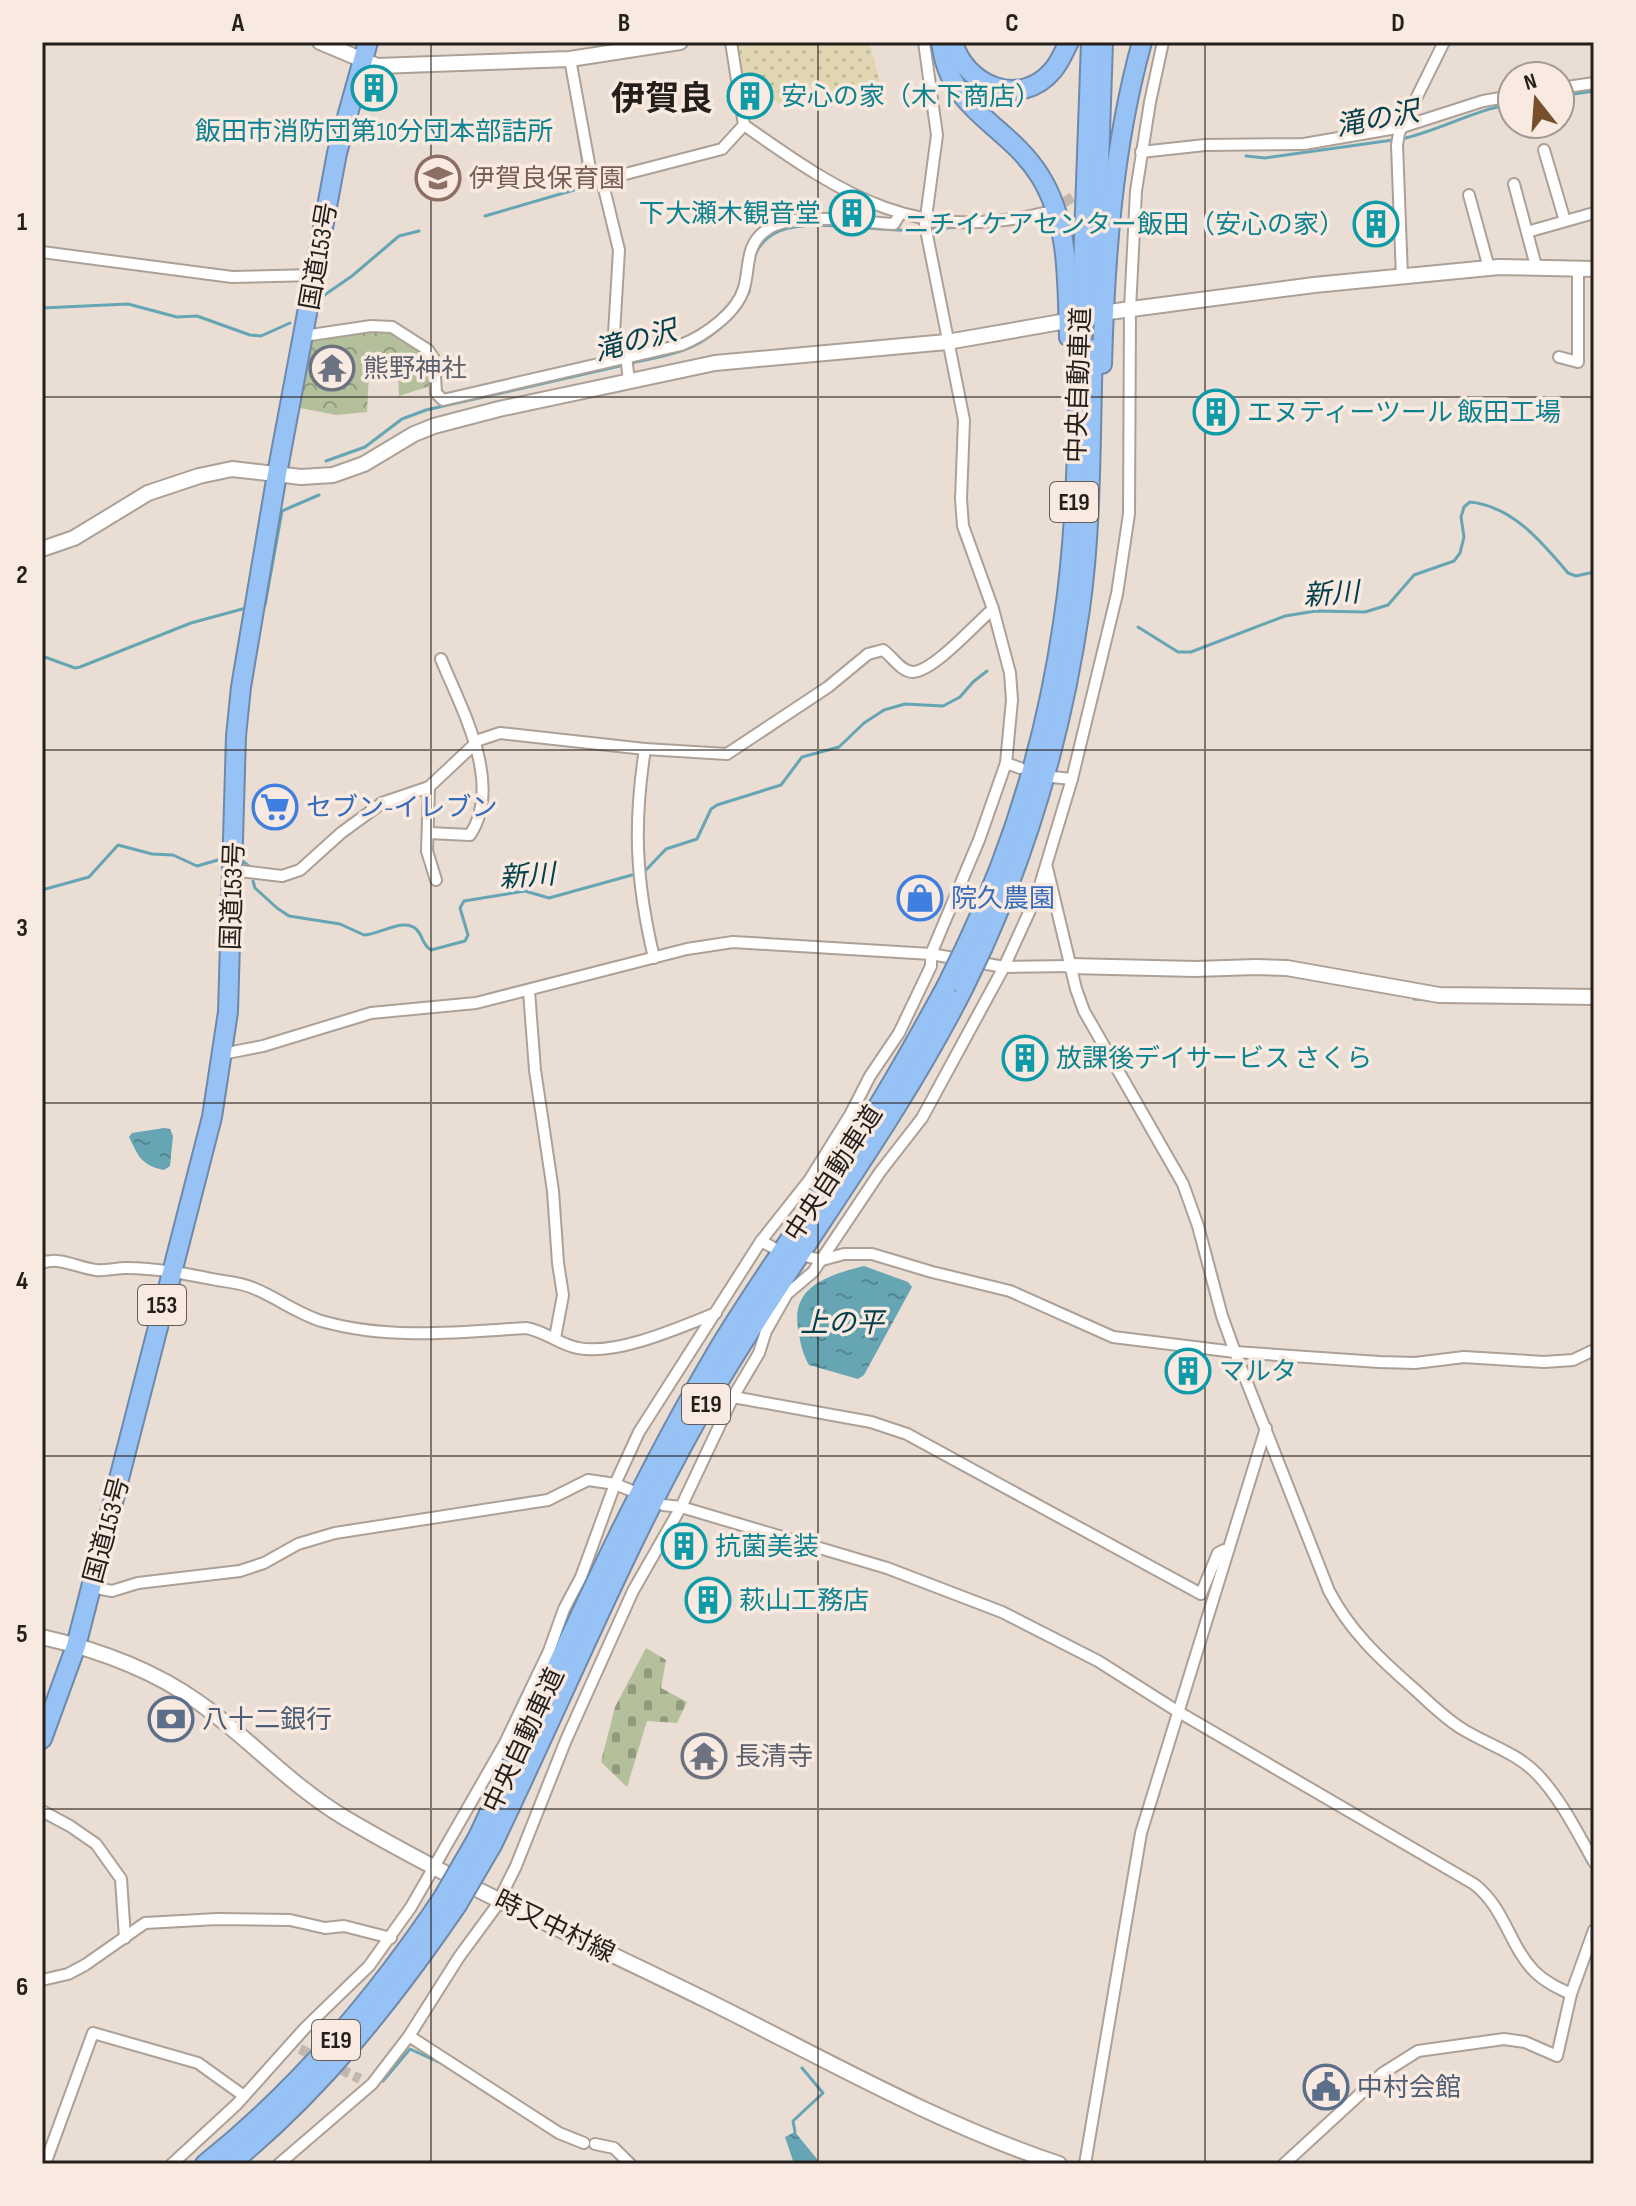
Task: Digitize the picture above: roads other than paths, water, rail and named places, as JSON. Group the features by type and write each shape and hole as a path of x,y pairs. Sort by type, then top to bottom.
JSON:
{"highway":[{"name":"国道153号","path":"42,1739 76,1646 212,1117 230,970 236,736 254,607 337,153 368,42"},
{"path":"941,42 946,71 953,83 966,101 1012,142 1032,165 1060,216 1068,306 1071,550"},
{"path":"953,42 957,55 977,78 994,88 1016,90 1036,84 1054,70 1069,42"},
{"name":"中央自動車道","path":"974,947 1035,754 1062,634 1077,443 1091,42"},
{"name":"中央自動車道","path":"230,2164 293,2106 368,2027 397,1991 451,1901 485,1841 642,1520 680,1449 750,1329 915,1078 1032,819 1056,728 1080,609 1089,485 1103,42"},
{"path":"1089,485 1099,454 1104,300 1112,210 1126,104 1142,42"},
{"name":"中央自動車道","path":"205,2164 282,2096 325,2052 451,1901"}],"street":[{"path":"320,42 377,66 570,59 680,42"},
{"path":"731,42 744,125 815,176 864,202 925,226 1048,212"},
{"path":"172,2164 295,2046 391,1938 505,1743 581,1577 615,1484 639,1432 761,1241 810,1179 899,1033 931,966 931,954 979,840 1006,763 1011,686 993,609 963,526 964,420 925,226 937,135 924,42"},
{"path":"279,2164 372,2084 409,2036 500,1899 566,1740 633,1591 681,1507 733,1397 759,1353 766,1331 787,1294 813,1272 880,1172 922,1118 1004,967 1037,895 1072,779 1117,594 1129,514 1130,309 1140,156 1163,42"},
{"path":"1402,277 1397,145 1401,130 1444,42"},
{"path":"570,59 592,180 722,149 744,125"},
{"path":"1122,169 1140,156 1205,145 1304,144 1401,130 1496,99"},
{"path":"1544,150 1565,221"},
{"path":"602,180 619,250 614,334 626,359 628,378"},
{"path":"1514,184 1536,266"},
{"path":"1469,195 1489,268"},
{"path":"1527,232 1594,213"},
{"path":"304,336 371,326 392,327 428,350 434,359 436,393 443,400 681,345 698,338 739,298 744,287 749,252 766,230 804,220 894,224 900,214"},
{"path":"42,252 232,277 315,275"},
{"path":"1109,312 1314,285 1489,268 1536,266 1594,269"},
{"path":"1559,357 1578,362 1578,268"},
{"path":"42,549 74,538 148,493 199,476 232,469 301,477 333,475 364,464 414,434 434,426 628,378 739,360 947,342 1061,322"},
{"path":"233,862 282,876 300,870 341,833 382,803 429,787 476,744 500,733 645,749 727,754 828,687 868,654 883,650 903,668 914,672 935,663 993,609"},
{"path":"429,833 470,835 479,813 482,787 476,744 441,659"},
{"path":"645,749 637,796 637,861 654,958"},
{"path":"1006,763 1020,768"},
{"path":"1052,777 1072,779"},
{"path":"429,787 427,851 436,880"},
{"path":"1047,866 1070,966 1084,1011 1183,1184 1198,1226 1222,1316 1329,1591 1355,1633 1443,1715 1464,1730 1516,1756 1537,1774 1562,1807 1594,1862"},
{"path":"222,1054 263,1046 371,1013 476,1003 687,949 733,942 931,954 1004,967 1271,967 1439,995 1594,997"},
{"path":"529,991 535,1070 553,1191 563,1295 555,1338"},
{"path":"761,1241 772,1247"},
{"path":"805,1256 822,1260 844,1254 872,1254 995,1286 1113,1337 1235,1352 1415,1363 1464,1357 1544,1362 1573,1360 1594,1350"},
{"path":"42,1263 67,1262 85,1269 104,1271 123,1268 171,1271 251,1287 297,1312 325,1322 362,1329 421,1333 526,1328 540,1330 577,1348 617,1346 659,1336 718,1312"},
{"path":"733,1397 871,1422 907,1434 1201,1594 1218,1553 1226,1550"},
{"path":"1085,2164 1141,1833 1266,1428"},
{"path":"101,1589 112,1591 138,1583 240,1571 264,1563 298,1544 335,1533 548,1500 588,1480 630,1490"},
{"path":"663,1505 681,1507 887,1568 1002,1612 1098,1661 1177,1711 1474,1884 1488,1895 1498,1909 1531,1969 1544,1981 1571,1994"},
{"name":"時又中村線","path":"42,1637 76,1646 150,1674 197,1701 310,1795 434,1867 905,2100 1012,2149 1059,2164"},
{"path":"42,1811 96,1844 121,1879 125,1938"},
{"path":"42,1980 68,1974 85,1965 145,1923 217,1919 290,1920 325,1928 344,1926 391,1938"},
{"path":"1284,2164 1383,2073 1418,2051 1504,2039 1525,2042 1557,2056 1571,1994 1594,1930"},
{"path":"45,2164 93,2033 198,2063 244,2096"},
{"path":"409,2036 559,2133 589,2144 614,2148 630,2164"},
{"path":"360,2079 372,2084"}],"water":[{"path":"170,1129 173,1136 170,1166 164,1170 145,1162 129,1137 132,1133"},
{"name":"上の平","path":"864,1266 908,1282 912,1287 864,1375 858,1379 809,1365 798,1328 797,1313 801,1301 807,1292 826,1278"},
{"path":"795,2132 821,2164 794,2164 785,2137"}],"waterway":[{"name":"滝の沢","path":"1576,94 1594,91"},
{"name":"滝の沢","path":"1401,139 1496,108"},
{"path":"485,216 581,188 585,176 575,114"},
{"name":"滝の沢","path":"1246,156 1265,158 1393,140"},
{"name":"滝の沢","path":"1021,222 1048,217"},
{"name":"滝の沢","path":"754,257 771,235 793,227 829,225 921,230"},
{"name":"滝の沢","path":"929,229 993,225"},
{"path":"323,296 399,236 419,231"},
{"name":"滝の沢","path":"736,312 749,292 752,269"},
{"path":"42,308 128,304 177,317 197,316 261,336 290,323"},
{"name":"滝の沢","path":"631,363 687,349 716,331"},
{"name":"滝の沢","path":"326,461 365,447 402,419 426,410 624,365"},
{"name":"滝の沢","path":"261,605 265,605 282,511 319,495"},
{"name":"新川","path":"1138,627 1178,652 1191,652 1285,616 1316,611 1365,612 1388,605 1414,575 1454,561 1460,553 1464,537 1461,517 1464,507 1470,502 1499,510 1513,518 1537,538 1568,573 1576,576 1594,572"},
{"name":"滝の沢","path":"42,656 80,667 191,623 246,608"},
{"name":"新川","path":"646,870 666,849 697,839 711,809 717,805 781,785 802,757 839,747 864,723 884,710 905,704 943,706 960,697 987,671"},
{"name":"新川","path":"42,890 89,877 118,845 152,854 173,855 197,866 225,858"},
{"name":"新川","path":"240,859 250,867"},
{"name":"新川","path":"253,881 255,888 289,916 340,924 364,935 398,926 411,926 431,950 465,941 468,935 460,908 464,901 525,891 549,898 632,875"},
{"path":"1412,997 1450,1001"},
{"path":"383,2081 410,2049 445,2065"},
{"path":"795,2132 793,2121 823,2093 802,2068"},
{"path":"622,2149 638,2164"}],"tunnel":[{"path":"1051,210 1085,190"},
{"path":"300,2049 360,2079"}],"place":[{"name":"飯田市消防団第10分団本部詰所","path":"374,88"},
{"name":"安心の家（木下商店）","path":"750,96"},
{"name":"伊賀良保育園","path":"438,178"},
{"name":"下大瀬木観音堂","path":"852,213"},
{"name":"ニチイケアセンター飯田（安心の家）","path":"1376,224"},
{"name":"熊野神社","path":"332,368"},
{"name":"エヌティーツール 飯田工場","path":"1216,412"},
{"name":"セブン-イレブン","path":"275,807"},
{"name":"院久農園","path":"920,898"},
{"name":"放課後デイサービス さくら","path":"1025,1058"},
{"name":"マルタ","path":"1188,1371"},
{"name":"抗菌美装","path":"684,1546"},
{"name":"萩山工務店","path":"708,1600"},
{"name":"八十二銀行","path":"171,1719"},
{"name":"長清寺","path":"704,1756"},
{"name":"中村会館","path":"1326,2087"}],"district":[{"name":"伊賀良","path":"662,98"}]}
